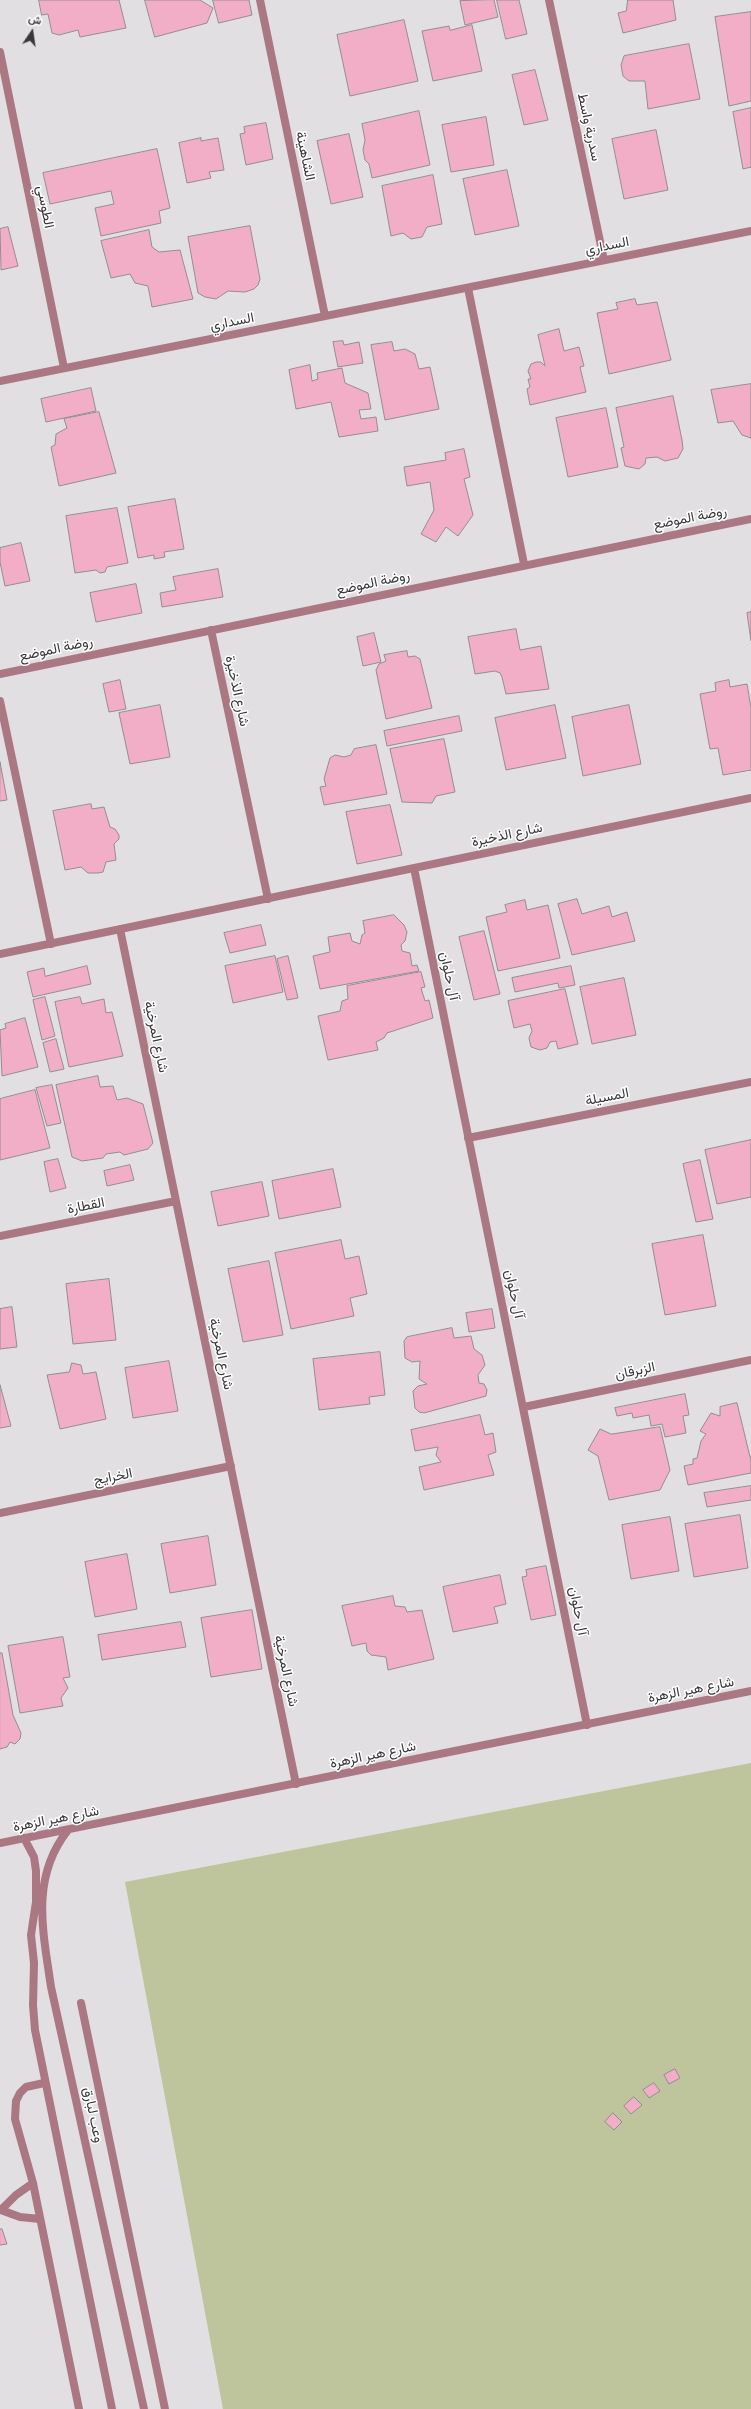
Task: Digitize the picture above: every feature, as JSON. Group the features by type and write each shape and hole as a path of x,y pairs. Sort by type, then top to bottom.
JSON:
{"street":[{"name":"الشاهينة","path":"260,0 325,316"},
{"name":"سدرية واسط","path":"549,0 604,260"},
{"name":"الطوسي","path":"0,52 64,368"},
{"name":"السداري","path":"0,381 751,231"},
{"path":"468,288 524,564"},
{"name":"روضة الموضع","path":"0,674 524,564 751,519"},
{"name":"شارع الذخيرة","path":"210,630 268,898"},
{"path":"0,701 51,944"},
{"name":"شارع الذخيرة","path":"0,954 751,798"},
{"name":"آل حلوان","path":"414,868 587,1725"},
{"name":"شارع المرخية","path":"120,929 296,1784"},
{"name":"المسيلة","path":"468,1138 751,1082"},
{"name":"القطارة","path":"0,1236 176,1201"},
{"name":"الزبرقان","path":"524,1407 751,1360"},
{"name":"الخرايج","path":"0,1513 231,1466"},
{"name":"شارع هير الزهرة","path":"0,1843 751,1691"},
{"name":"وعب لبارق","path":"68,1830 55,1846 45,1876 44,1937 51,1987 144,2409"},
{"path":"24,1838 34,1858 36,1871 36,1902 31,1935 34,1963 33,2005 44,2083 112,2409"},
{"path":"80,2003 165,2409"},
{"path":"44,2083 26,2087 16,2101 15,2110 17,2129 33,2183 79,2409"},
{"path":"33,2183 16,2195 1,2211 20,2217 40,2219"}],"green space":[{"path":"751,1763 751,2409 223,2409 125,1882"}],"building":[{"path":"39,0 119,0 126,28 80,37 78,30 59,35 52,33 48,14 42,15"},
{"path":"145,0 200,0 213,8 207,23 155,37"},
{"path":"213,0 249,0 252,15 219,23"},
{"path":"494,0 498,17 465,25 460,1"},
{"path":"497,0 519,0 527,34 506,39"},
{"path":"628,0 673,0 676,20 623,33 618,13 626,11"},
{"path":"751,12 751,101 729,106 715,17"},
{"path":"404,20 418,81 350,96 337,35"},
{"path":"472,25 482,71 433,81 422,31 449,26 450,30"},
{"path":"689,44 700,99 648,109 645,81 629,81 623,76 621,65 624,56"},
{"path":"535,70 548,120 524,125 512,75"},
{"path":"751,108 751,167 743,169 733,112"},
{"path":"419,111 430,165 372,178 369,164 365,160 363,150 365,140 362,124"},
{"path":"486,117 494,165 451,172 442,125"},
{"path":"266,123 273,159 246,165 240,134 245,133 244,127"},
{"path":"656,130 668,190 624,199 612,139"},
{"path":"349,134 363,197 331,204 317,141"},
{"path":"201,138 201,141 218,138 224,170 209,172 211,178 187,183 179,143"},
{"path":"157,149 170,208 159,211 161,223 101,236 95,208 114,204 111,191 50,204 43,173"},
{"path":"507,170 519,226 475,235 463,179"},
{"path":"433,175 442,224 427,227 422,237 411,239 403,233 391,236 382,186"},
{"path":"250,226 260,279 258,285 254,289 245,292 228,291 216,299 205,297 198,293 188,237"},
{"path":"8,227 18,266 1,270 0,229"},
{"path":"149,230 152,247 159,252 180,250 193,299 152,307 148,286 135,283 130,274 111,278 101,241"},
{"path":"635,299 637,305 657,302 671,360 609,374 597,313 618,309 616,303"},
{"path":"559,329 564,351 579,347 584,366 580,367 586,392 530,405 527,389 530,387 528,379 531,379 528,371 531,364 536,362 541,362 545,366 538,335"},
{"path":"343,341 344,345 359,342 363,363 338,367 333,342"},
{"path":"392,342 394,351 405,349 415,354 419,369 430,367 439,409 385,420 371,345"},
{"path":"310,365 312,381 318,379 317,373 342,368 345,383 368,393 371,409 359,410 361,419 376,417 378,431 339,437 331,402 296,409 289,370"},
{"path":"751,384 751,438 742,435 733,421 718,423 711,390"},
{"path":"91,388 96,411 46,422 41,399"},
{"path":"673,396 683,449 678,458 665,461 657,457 646,458 645,464 639,469 625,466 621,448 624,447 616,408"},
{"path":"606,408 618,467 568,477 556,418"},
{"path":"99,412 116,473 59,486 51,447 55,445 56,434 67,428 64,419"},
{"path":"464,449 470,477 464,479 473,515 458,536 446,527 436,542 421,534 434,510 430,482 407,486 404,467 446,460 445,453"},
{"path":"175,499 184,549 164,552 165,557 154,559 154,555 138,558 128,507"},
{"path":"117,508 128,563 107,567 105,572 100,573 96,570 75,573 66,516"},
{"path":"21,543 30,581 5,586 0,562 0,548"},
{"path":"218,569 223,597 162,607 160,593 176,590 173,577"},
{"path":"136,584 142,613 96,622 90,593"},
{"path":"751,612 751,641 747,613"},
{"path":"516,629 520,650 541,646 549,689 506,694 500,673 495,671 475,674 468,637"},
{"path":"374,633 381,662 363,666 357,637"},
{"path":"407,651 408,657 415,656 420,659 432,708 386,719 376,670 379,664 386,661 384,655"},
{"path":"120,680 126,709 109,712 103,684"},
{"path":"729,680 730,687 747,684 751,708 751,770 723,775 718,748 710,749 700,694 716,691 715,683"},
{"path":"160,705 170,757 130,764 119,713"},
{"path":"555,705 566,758 506,770 495,718"},
{"path":"629,705 641,764 583,776 572,717"},
{"path":"459,716 462,731 387,746 384,731"},
{"path":"444,739 455,792 436,796 432,803 402,802 390,749"},
{"path":"376,745 387,794 324,805 320,787 326,786 324,779 330,758 335,755 344,757 351,755 354,749"},
{"path":"0,762 7,800 0,801"},
{"path":"91,804 92,809 104,807 110,827 115,829 119,835 119,839 114,844 116,860 106,862 103,872 98,873 88,873 81,867 65,870 53,811"},
{"path":"390,805 402,855 357,864 346,812"},
{"path":"577,899 582,914 609,906 612,917 627,912 635,941 572,955 558,904"},
{"path":"525,900 527,910 548,905 560,958 498,971 486,917 507,912 505,905"},
{"path":"394,915 404,925 407,932 405,941 401,945 402,951 410,953 412,966 417,965 419,971 320,989 313,956 330,952 328,937 350,933 352,941 360,944 362,935 365,933 363,921"},
{"path":"261,925 266,945 230,953 224,933"},
{"path":"484,931 500,994 474,1000 459,937"},
{"path":"275,956 283,992 233,1003 225,966"},
{"path":"288,956 298,998 287,1000 277,959"},
{"path":"87,966 91,984 33,997 27,972 44,968 45,976"},
{"path":"571,966 575,985 559,988 558,983 515,992 512,978"},
{"path":"421,972 425,987 421,988 425,1001 429,1000 433,1018 387,1033 384,1038 376,1042 378,1050 328,1060 318,1016 340,1011 342,1001 348,999 347,986"},
{"path":"624,978 636,1035 592,1044 580,987"},
{"path":"565,989 578,1044 558,1049 556,1041 550,1042 547,1048 540,1050 531,1047 529,1038 532,1031 530,1024 514,1028 508,1001"},
{"path":"45,997 55,1036 42,1040 33,1000"},
{"path":"80,997 82,1004 104,999 106,1013 112,1012 123,1056 69,1067 55,1002"},
{"path":"25,1018 38,1067 2,1076 0,1030 6,1028 5,1024"},
{"path":"56,1039 64,1069 50,1072 43,1043"},
{"path":"98,1076 100,1087 113,1086 117,1100 127,1098 143,1104 153,1143 148,1149 124,1155 120,1152 106,1154 103,1158 82,1161 72,1157 56,1085"},
{"path":"52,1085 61,1123 47,1126 36,1088"},
{"path":"35,1090 50,1148 0,1160 0,1099"},
{"path":"751,1140 751,1197 717,1204 705,1150"},
{"path":"58,1159 66,1188 50,1192 44,1162"},
{"path":"700,1160 713,1219 696,1222 683,1164"},
{"path":"130,1165 134,1180 107,1186 104,1171"},
{"path":"333,1169 341,1207 279,1219 272,1181"},
{"path":"262,1182 269,1216 218,1226 211,1192"},
{"path":"703,1235 716,1306 665,1315 652,1244"},
{"path":"341,1240 345,1259 359,1256 367,1294 350,1298 354,1316 291,1329 275,1253"},
{"path":"269,1261 283,1335 243,1342 228,1269"},
{"path":"109,1279 116,1340 73,1344 66,1284"},
{"path":"12,1307 17,1347 0,1349 0,1309"},
{"path":"492,1309 495,1328 469,1332 466,1313"},
{"path":"452,1328 454,1338 471,1336 474,1349 482,1355 485,1365 478,1375 479,1383 484,1384 487,1390 486,1396 424,1413 419,1412 415,1408 413,1391 418,1386 427,1384 419,1379 420,1361 412,1362 405,1358 404,1341 407,1337"},
{"path":"380,1352 385,1395 369,1397 370,1404 319,1410 313,1359"},
{"path":"169,1361 178,1411 133,1418 125,1368"},
{"path":"72,1363 81,1365 83,1374 96,1372 106,1419 60,1429 47,1375 69,1372"},
{"path":"0,1385 11,1426 0,1428"},
{"path":"685,1394 689,1415 683,1416 686,1433 665,1437 662,1424 651,1426 649,1415 633,1418 632,1413 617,1416 615,1408"},
{"path":"737,1403 751,1461 751,1473 688,1485 684,1466 693,1464 693,1459 697,1458 701,1441 706,1434 700,1431 711,1413 720,1416 720,1407"},
{"path":"480,1415 485,1435 493,1433 496,1452 488,1455 494,1475 424,1490 419,1467 441,1462 436,1455 438,1447 415,1451 411,1430"},
{"path":"660,1427 670,1470 660,1490 609,1500 598,1456 588,1450 600,1429 611,1434"},
{"path":"751,1486 751,1500 707,1507 704,1493"},
{"path":"740,1515 748,1568 694,1577 685,1524"},
{"path":"670,1517 679,1571 631,1579 622,1525"},
{"path":"208,1536 216,1585 170,1593 161,1544"},
{"path":"127,1554 137,1609 95,1617 85,1562"},
{"path":"546,1566 556,1615 531,1620 522,1577 527,1576 526,1570"},
{"path":"500,1575 506,1604 494,1607 498,1623 453,1632 443,1587"},
{"path":"393,1596 395,1606 405,1607 407,1612 422,1610 434,1659 388,1670 386,1657 371,1655 367,1651 366,1643 352,1646 342,1606"},
{"path":"252,1610 262,1669 211,1677 201,1618"},
{"path":"181,1622 186,1647 102,1660 98,1635"},
{"path":"63,1637 70,1677 63,1678 68,1688 61,1698 63,1706 20,1713 8,1646"},
{"path":"0,1653 2,1653 13,1715 21,1733 20,1739 15,1744 10,1742 7,1747 0,1749"},
{"path":"675,2069 680,2078 669,2084 664,2075"},
{"path":"654,2083 660,2091 649,2098 643,2090"},
{"path":"634,2097 642,2105 631,2114 624,2106"},
{"path":"613,2113 622,2122 614,2130 605,2122"},
{"path":"0,2229 2,2229 7,2244 0,2245"}]}
